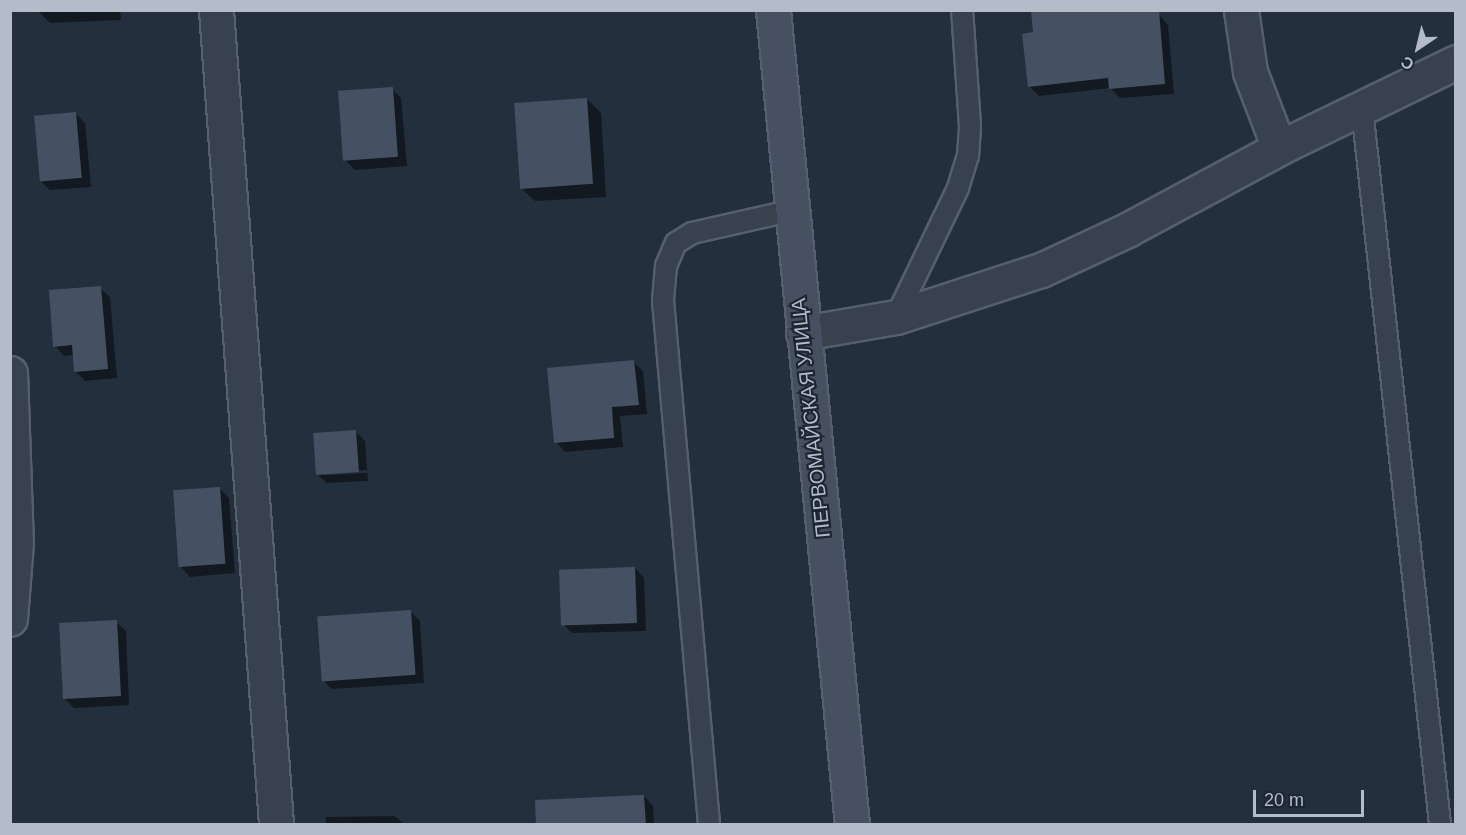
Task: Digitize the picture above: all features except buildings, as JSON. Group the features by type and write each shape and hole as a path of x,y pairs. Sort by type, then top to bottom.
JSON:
{"main road":[{"name":"ПЕРВОМАЙСКАЯ УЛИЦА","path":"773,10 790,211 852,825"}],"street":[{"path":"216,10 276,825"},
{"path":"1241,10 1250,72 1279,148"},
{"path":"803,333 896,317 1041,270 1127,231 1279,148 1455,62"},
{"path":"10,373 16,542 10,619"}],"lane":[{"path":"896,317 958,188 968,156 970,126 962,10"},
{"path":"1362,108 1440,825"},
{"path":"709,825 663,300 666,266 676,243 692,232 790,211"}]}
